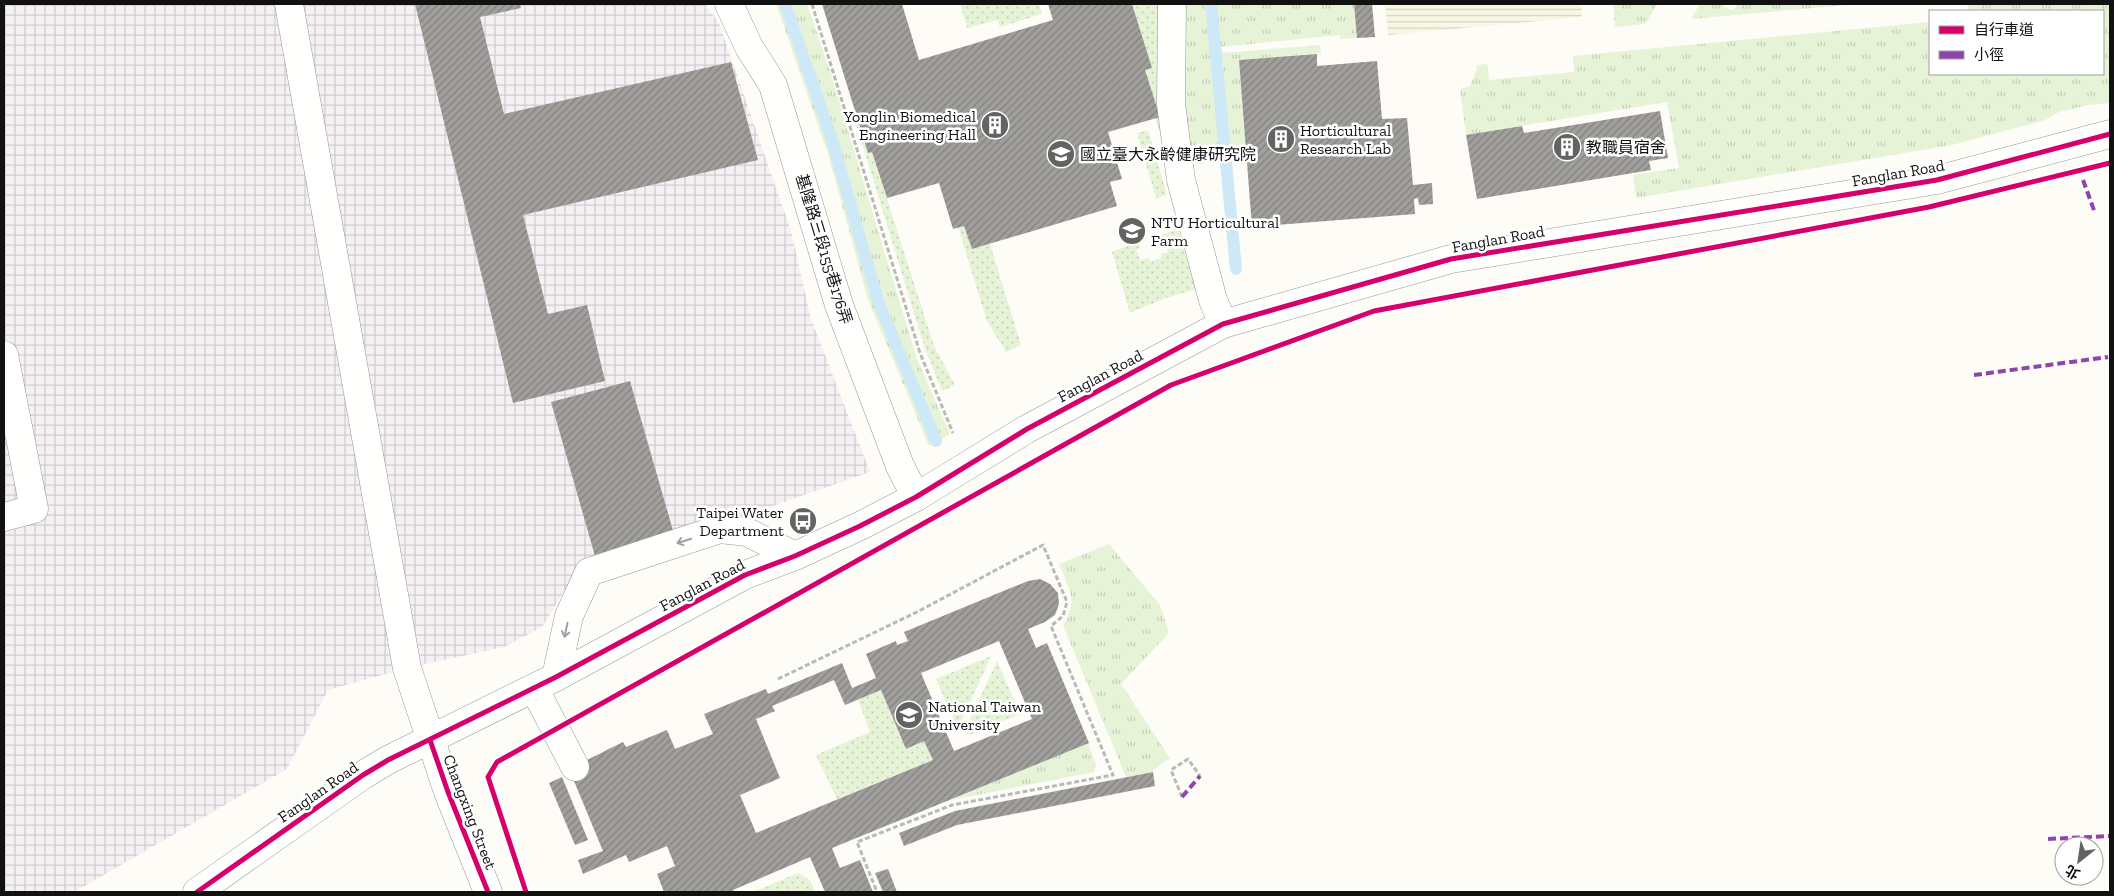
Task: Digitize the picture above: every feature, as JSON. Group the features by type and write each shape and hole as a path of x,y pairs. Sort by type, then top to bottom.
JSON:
{"street":[{"name":"Changxing Street","path":"289,4 407,668 448,792 488,892"},
{"name":"基隆路三段155巷176弄","path":"728,4 749,47 773,85 839,305 900,466 916,497"},
{"path":"1172,4 1172,104 1180,180 1213,300 1223,324"},
{"name":"Fanglan Road","path":"197,892 363,775 545,683 745,575 842,535 916,497 1027,429 1223,324 1451,259 1937,180 2110,134"},
{"path":"4,355 34,509 4,517"},
{"path":"575,767 545,683 569,616 589,572 720,529 747,532 795,556"}],"path":[{"path":"812,4 920,353 954,436"},
{"path":"778,679 917,612 1043,545 1066,602 1063,616 1051,626 1113,774 952,805 857,842 877,892"},
{"path":"1182,797 1171,770 1188,759 1200,776"}],"shaded area":[{"path":"4,4 705,4 719,23 791,231 811,319 870,472 695,533 584,559 542,627 504,647 407,668 328,690 287,769 74,892 4,892"},
{"path":"1385,4 1581,4 1582,17 1388,35"}],"green space":[{"path":"776,4 807,4 830,71 917,359 950,434 929,446 868,300 828,154"},
{"path":"960,4 1039,4 1042,14 1000,27 997,20 967,28"},
{"path":"1132,4 1164,4 1171,168 1155,118 1160,117 1145,70 1151,68"},
{"path":"1186,4 1354,4 1357,38 1340,39 1340,35 1221,47 1222,53 1320,45 1321,53 1239,60 1247,160 1195,164 1182,116"},
{"path":"1613,4 1657,4 1646,24 1615,27"},
{"path":"1700,4 1720,4 1733,11 1737,4 1857,4 1691,19"},
{"path":"1968,4 2110,4 2110,103 2089,105 2059,112 2045,120 1952,145 1636,198 1633,175 1679,168 1667,102 1466,135 1460,89 1470,86 1477,65 1487,64 1489,80 1574,72 1573,56 1929,22 1929,75 2104,75 2104,10 1968,10"},
{"path":"852,111 855,111 872,152 934,346 955,385 942,391 925,349"},
{"path":"1148,130 1167,195 1156,198 1137,133"},
{"path":"964,226 972,249 990,244 1021,345 1006,352 987,321 958,227"},
{"path":"1178,230 1196,289 1166,298 1130,313 1112,252 1138,242 1140,248 1136,249 1140,260 1149,258 1150,262 1161,258 1161,254 1168,252 1165,241 1161,242 1159,235"},
{"path":"1109,544 1160,605 1169,633 1121,684 1170,758 1153,770 1153,772 1126,777 1063,625 1071,609 1071,595 1059,564"},
{"path":"991,656 958,729 936,679"},
{"path":"997,661 1020,714 970,735 964,732"},
{"path":"881,690 906,749 924,741 933,760 837,799 816,755 870,732 858,700"},
{"path":"1088,743 1096,765 1094,772 951,800"},
{"path":"798,873 810,880 815,892 753,892"}],"building":[{"path":"415,4 520,4 521,8 480,17 504,114 731,62 758,160 523,215 548,314 587,305 605,381 513,403"},
{"name":"Yonglin Biomedical Engineering Hall","path":"822,4 902,4 919,60 1053,20 1048,4 1132,4 1152,68 1145,70 1160,117 1108,132 1122,179 1110,182 1117,206 972,249 964,226 953,229 939,183 887,198 872,152 868,153"},
{"path":"1354,4 1372,4 1375,37 1357,38"},
{"name":"Horticultural Research Lab","path":"1317,54 1317,66 1377,61 1382,119 1407,118 1413,185 1432,183 1433,204 1419,205 1418,198 1414,199 1415,214 1252,227 1239,60"},
{"name":"教職員宿舍","path":"1660,111 1668,158 1649,161 1651,170 1477,199 1466,135 1522,126 1524,133"},
{"path":"630,381 674,534 595,556 551,402"},
{"path":"1040,579 1050,584 1058,593 1059,604 1055,615 1045,622 1028,629 1036,648 1047,643 1089,743 832,848 840,868 860,860 873,892 825,892 810,857 733,890 734,892 664,892 657,874 675,866 667,846 629,862 626,855 583,874 578,860 603,851 569,769 623,742 626,747 667,730 675,749 713,734 704,714 766,689 768,694 842,663 852,688 876,678 866,654 896,641 897,645 908,641 904,632 1028,581","holes":["999,641 1032,719 954,751 921,673","834,680 845,705 881,690 906,749 924,741 933,760 756,833 740,795 780,778 756,719 775,711 772,706"]},
{"path":"1153,772 1155,786 957,825 904,846 899,833 955,811"},
{"path":"562,777 588,840 575,845 549,783"},
{"path":"888,869 897,892 883,892 875,873"}],"waterway":[{"path":"785,4 832,140 878,301 936,441"},
{"path":"1211,4 1236,269"}],"marked path":[{"path":"2083,180 2095,213"},
{"path":"1974,375 2108,357"},
{"path":"1182,797 1200,776"},
{"path":"2048,839 2110,836"}],"cycle path":[{"path":"197,892 363,775 388,760 556,677 745,575 795,556 860,526 916,497 1027,429 1223,324 1451,259 1937,180 2110,134"},
{"path":"526,892 488,777 497,762 1171,385 1374,311 1929,207 2110,163"},
{"path":"430,740 448,792 488,892"}],"place":[{"name":"Yonglin Biomedical Engineering Hall","path":"995,125"},
{"name":"Horticultural Research Lab","path":"1281,139"},
{"name":"教職員宿舍","path":"1567,147"},
{"name":"國立臺大永齡健康研究院","path":"1061,154"},
{"name":"NTU Horticultural Farm","path":"1132,231"},
{"name":"Taipei Water Department","path":"803,521"},
{"name":"National Taiwan University","path":"909,715"}]}
